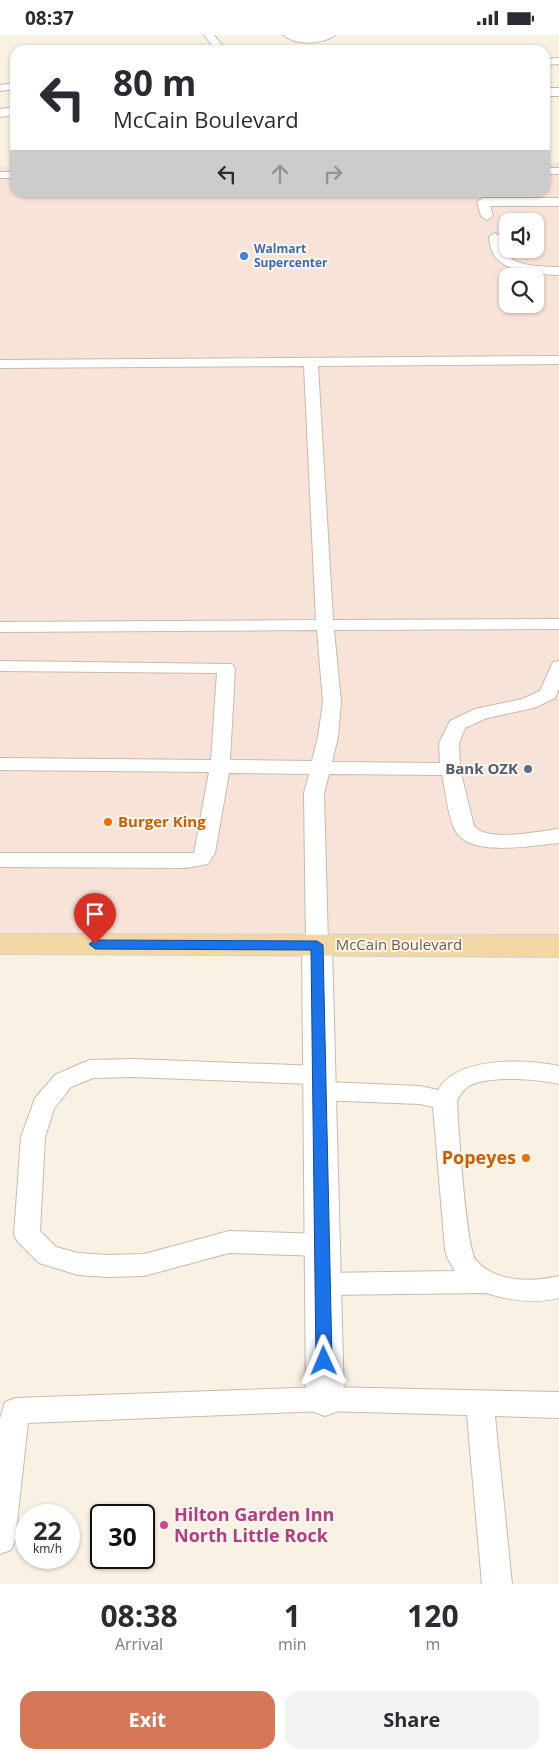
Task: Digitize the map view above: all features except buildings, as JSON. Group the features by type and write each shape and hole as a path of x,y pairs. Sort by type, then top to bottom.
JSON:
{"main road":[{"name":"McCain Boulevard","path":"0,944 559,946"}],"street":[{"path":"317,945 325,1399"}],"lane":[{"path":"209,35 217,45"},
{"path":"289,35 306,39 330,35"},
{"path":"306,39 313,45"},
{"path":"501,202 504,213"},
{"path":"487,215 483,203 559,202"},
{"path":"494,237 499,253 509,262 529,268 559,271"},
{"path":"528,258 534,261 559,263"},
{"path":"0,364 559,360"},
{"path":"311,362 325,625 332,703 328,737 314,793 317,945"},
{"path":"0,627 325,625 558,628"},
{"path":"0,666 226,668 220,766 205,853 200,859 186,861 0,860"},
{"path":"559,667 548,694 527,704 482,713 457,725 449,743 450,769 464,828 472,837 495,842 559,836"},
{"path":"0,764 450,769"},
{"path":"322,1245 229,1242 144,1265 108,1266 78,1264 48,1255 26,1235 33,1137 43,1105 63,1081 90,1069 116,1068 319,1083 412,1094 445,1101"},
{"path":"559,1075 528,1071 495,1073 466,1078 450,1090 445,1101 453,1205 460,1257 468,1270 480,1280 522,1290 559,1287"},
{"path":"323,1284 487,1282"},
{"path":"0,1540 15,1411 325,1399 559,1405"},
{"path":"480,1403 496,1584"}],"shaded area":[{"path":"550,163 559,163 559,946 0,944 0,167 10,167 10,197 550,197"}],"place":[{"name":"Walmart Supercenter","path":"244,256"},
{"name":"Bank OZK","path":"528,769"},
{"name":"Burger King","path":"108,822"},
{"name":"Popeyes","path":"526,1158"},
{"name":"Hilton Garden Inn North Little Rock","path":"164,1525"}],"route":[{"path":"95,944 317,945 324,1361"}]}
